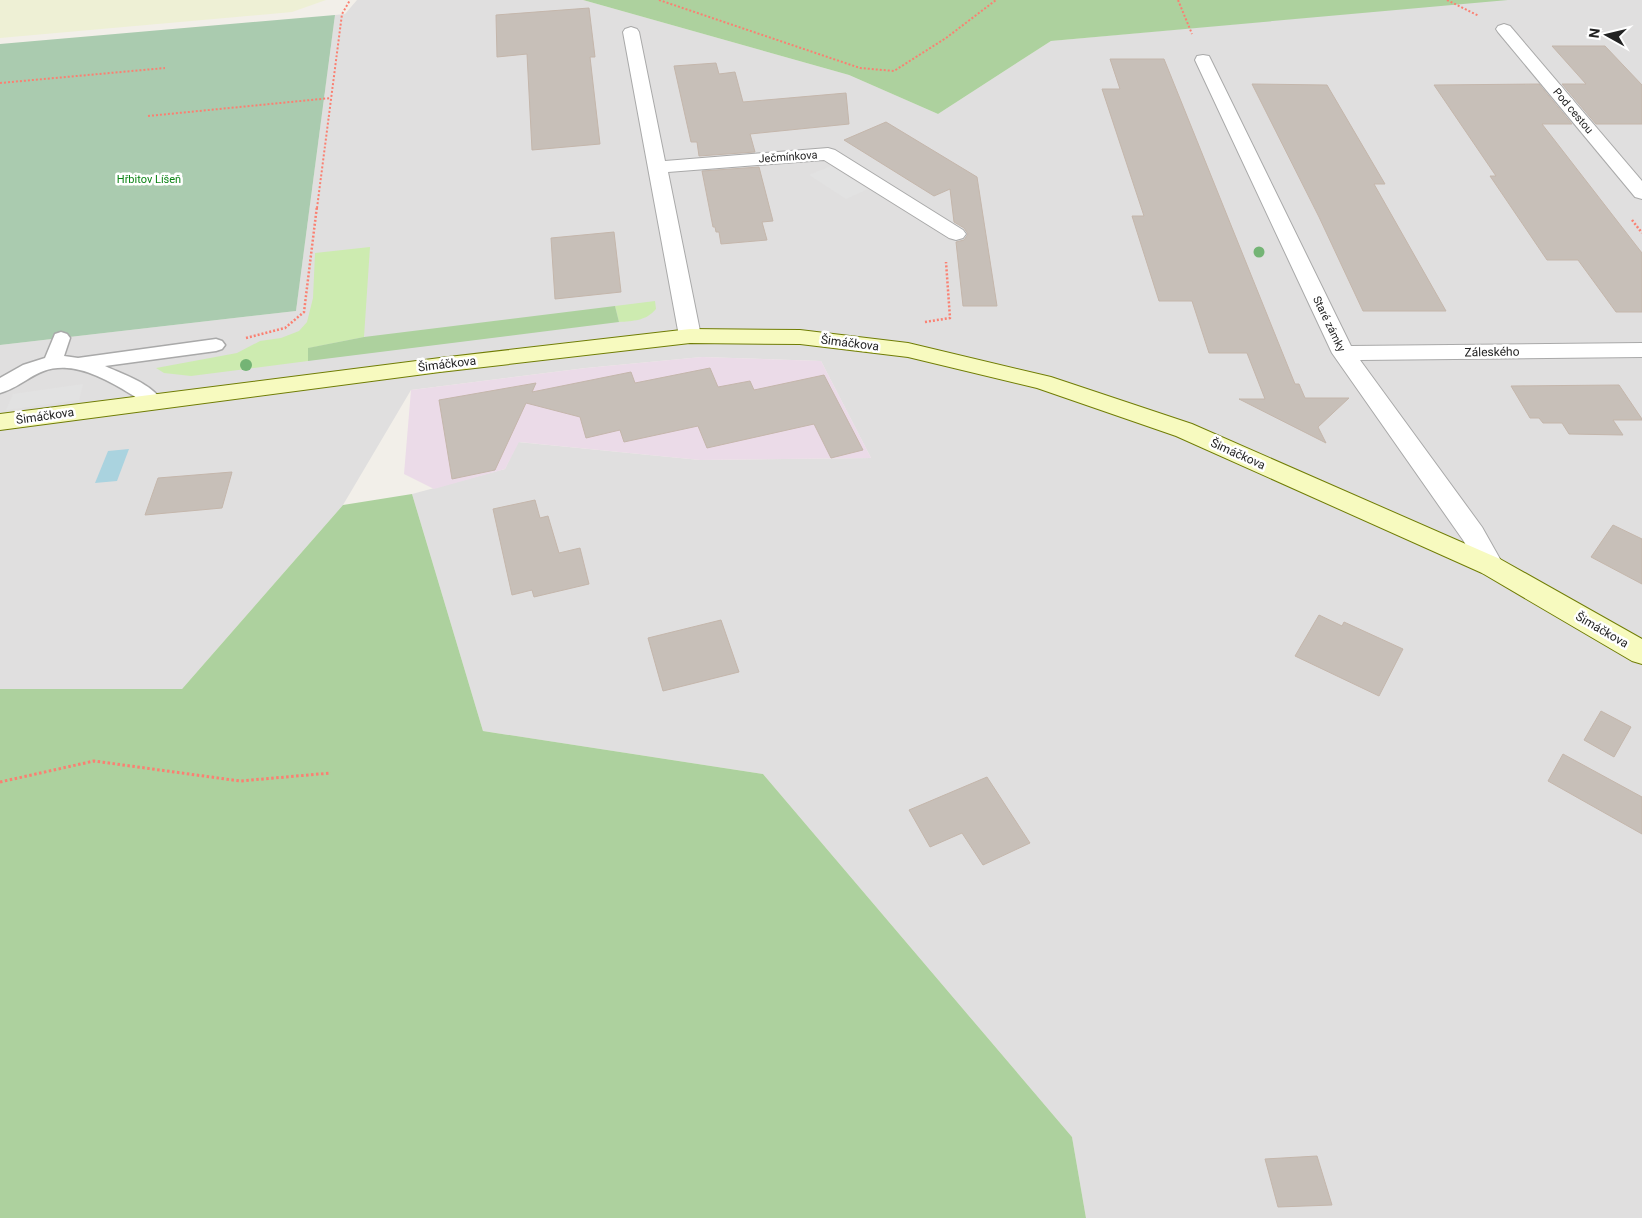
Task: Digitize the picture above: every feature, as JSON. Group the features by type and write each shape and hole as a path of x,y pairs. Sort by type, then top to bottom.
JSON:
{"street":[{"name":"Pod cestou","path":"1504,29 1642,194"},
{"path":"631,32 690,336"},
{"name":"Staré zámky","path":"1203,60 1343,353 1472,534 1490,566"},
{"name":"Ječmínkova","path":"658,167 828,154 956,234"},
{"name":"Šimáčkova","path":"0,422 440,365 690,336 800,337 908,350 1043,382 1184,430 1490,566 1642,653"},
{"name":"Záleského","path":"1343,353 1642,350"}],"lane":[{"path":"53,361 61,338"},
{"path":"82,364 216,345"},
{"path":"0,387 24,371 53,361 65,361 82,364 143,391 153,402"}],"path":[{"path":"216,345 285,329 297,321 304,312 342,14 350,0"},
{"path":"659,0 860,68 894,71 946,38 996,0"},
{"path":"1178,0 1203,60"},
{"path":"0,83 165,68"},
{"path":"148,116 331,98"},
{"path":"922,323 950,318 945,238 956,234"},
{"path":"0,782 94,761 240,781 331,773"}],"shaded area":[{"path":"357,0 583,0 849,75 938,114 1051,41 1495,0 1642,0 1642,1218 1086,1218 1072,1137 763,774 483,731 412,494 505,469 518,442 700,460 871,458 821,361 702,357 586,368 411,390 343,505 182,689 0,689 0,345 296,311 335,15 345,14"},
{"path":"831,166 868,189 846,199 809,175"},
{"path":"702,357 821,361 871,458 700,460 519,442 505,469 434,489 404,474 411,390 586,368"},
{"path":"83,384 79,400 6,410 13,394"}],"green space":[{"path":"0,0 326,0 292,12 0,38"},
{"path":"583,0 1508,0 1051,41 938,114 849,75"},
{"name":"Hřbitov Líšeň","path":"335,15 296,311 0,345 0,44"},
{"path":"370,247 364,337 309,348 308,361 191,376 164,373 156,368 237,353 260,341 281,338 299,331 307,322 313,298 315,253"},
{"path":"655,301 656,309 648,316 639,320 619,322 615,306"},
{"path":"615,306 619,322 308,361 308,348 364,337"},
{"path":"412,494 483,731 763,774 1072,1137 1086,1218 0,1218 0,689 182,689 343,505"}],"water":[{"path":"129,449 117,481 95,483 108,451"}],"building":[{"path":"589,8 595,57 590,57 600,144 532,150 527,54 497,57 496,15"},
{"path":"1552,46 1605,46 1642,85 1642,124 1596,124 1562,84 1586,84"},
{"path":"1110,59 1164,59 1295,384 1299,384 1305,398 1349,398 1318,427 1326,443 1239,399 1265,399 1247,353 1209,353 1192,301 1159,301 1132,216 1144,216 1102,89 1120,89"},
{"path":"716,63 719,74 735,72 743,102 846,93 849,124 750,134 755,152 699,156 697,142 691,142 674,66"},
{"path":"1252,84 1327,85 1385,184 1374,184 1446,311 1363,311 1319,217"},
{"path":"1539,84 1572,124 1542,124 1642,253 1642,312 1616,312 1578,260 1547,260 1490,176 1496,176 1434,85"},
{"path":"886,122 977,177 997,306 963,306 956,242 964,240 968,234 964,228 954,222 950,189 934,196 844,140"},
{"path":"759,167 773,221 762,222 767,240 721,244 719,232 716,232 715,227 713,227 702,171"},
{"path":"614,232 621,292 555,299 551,238"},
{"path":"710,368 718,387 750,381 754,390 824,375 863,450 831,458 814,424 707,448 698,426 624,442 620,430 586,438 580,417 526,403 495,470 452,479 439,400 536,383 532,392 631,372 635,383"},
{"path":"1619,385 1642,419 1613,420 1623,435 1569,434 1562,423 1543,423 1539,418 1530,418 1511,386"},
{"path":"232,472 222,508 145,515 158,478"},
{"path":"535,500 540,518 548,516 559,553 580,548 589,584 534,597 532,590 512,595 493,509"},
{"path":"1613,525 1642,539 1642,584 1591,557"},
{"path":"1319,615 1342,626 1344,622 1403,649 1379,696 1295,656"},
{"path":"721,620 739,672 663,691 648,638"},
{"path":"1601,711 1631,727 1614,757 1584,740"},
{"path":"1563,754 1642,797 1642,834 1548,781"},
{"path":"987,777 1030,843 983,865 962,833 930,847 909,810"},
{"path":"1317,1156 1332,1205 1278,1207 1265,1159"}]}
